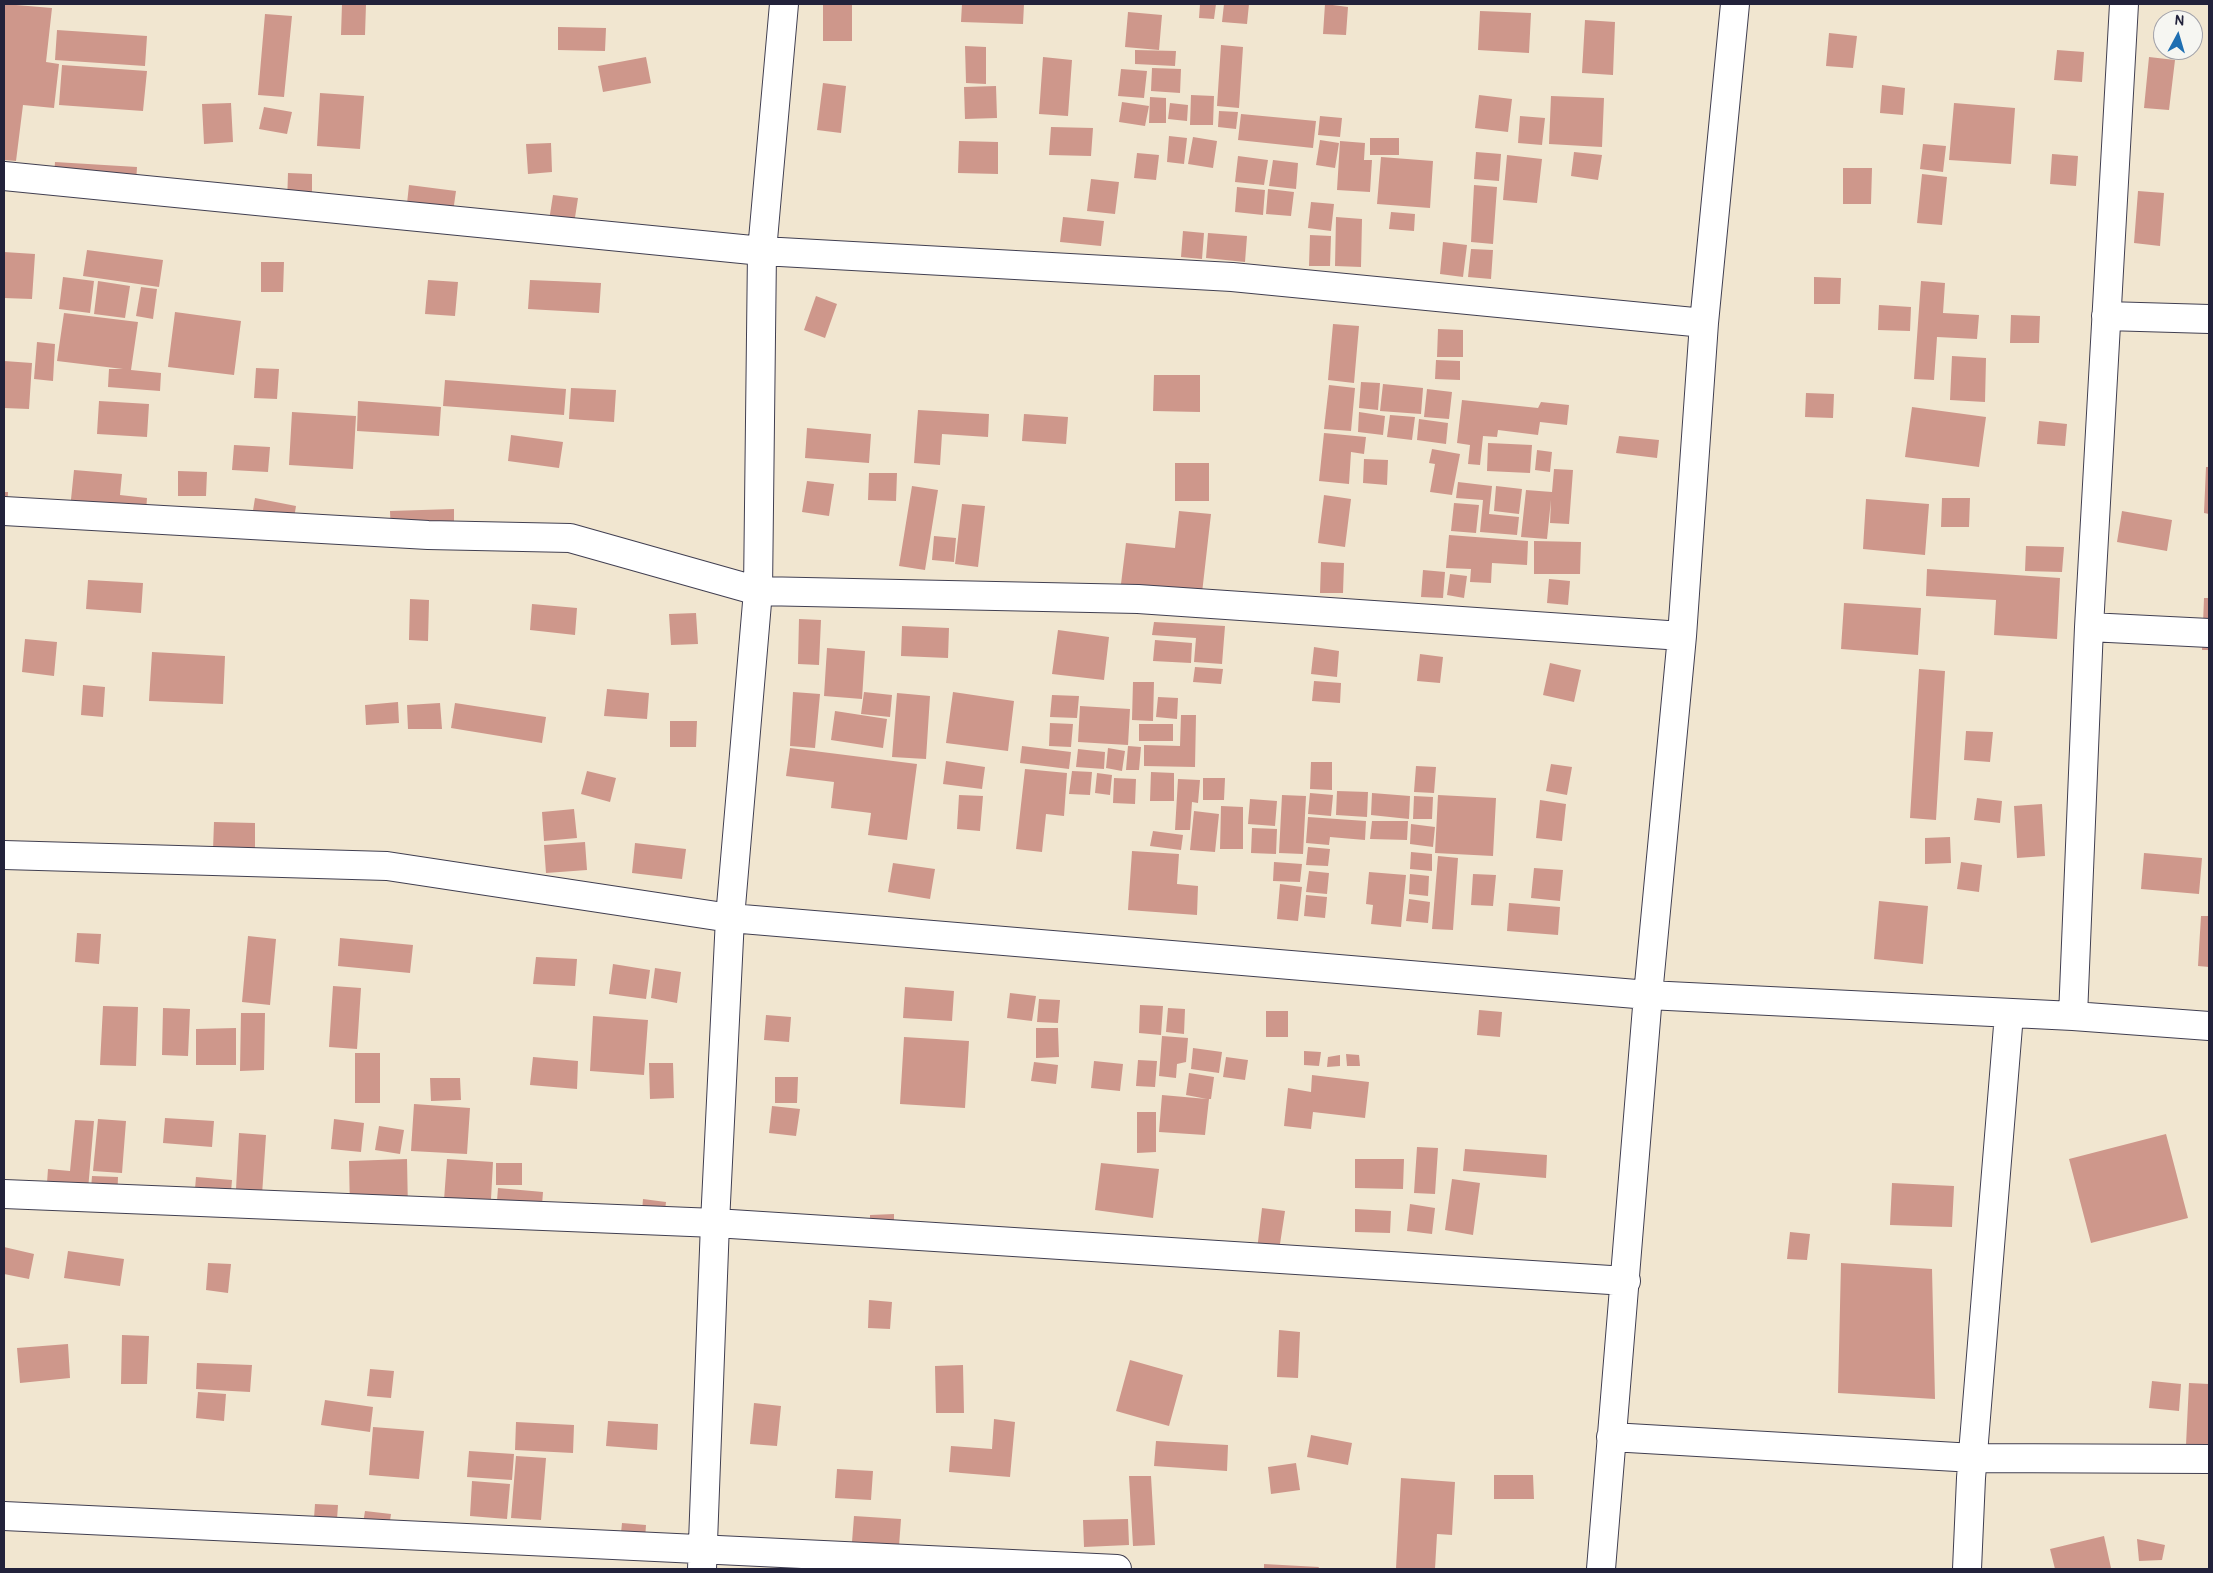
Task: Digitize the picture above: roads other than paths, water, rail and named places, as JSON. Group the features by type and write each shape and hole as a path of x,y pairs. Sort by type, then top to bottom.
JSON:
{"street":[{"path":"702,1559 715,1223 730,918 758,591 762,251 784,4"},
{"path":"1601,1569 1648,995 1682,636 1704,323 1735,4"},
{"path":"2073,1016 2089,627 2124,4"},
{"path":"4,176 762,251 1232,277 1704,323"},
{"path":"2106,316 2209,319"},
{"path":"4,511 428,536 570,538 758,591 1138,599 1682,636"},
{"path":"2089,627 2209,633"},
{"path":"4,855 387,866 730,918 1648,995 2073,1016 2209,1026"},
{"path":"1967,1569 2009,1014"},
{"path":"4,1194 715,1223 1626,1281"},
{"path":"1611,1437 1974,1458 2209,1459"},
{"path":"4,1516 702,1559 1117,1569"}]}
